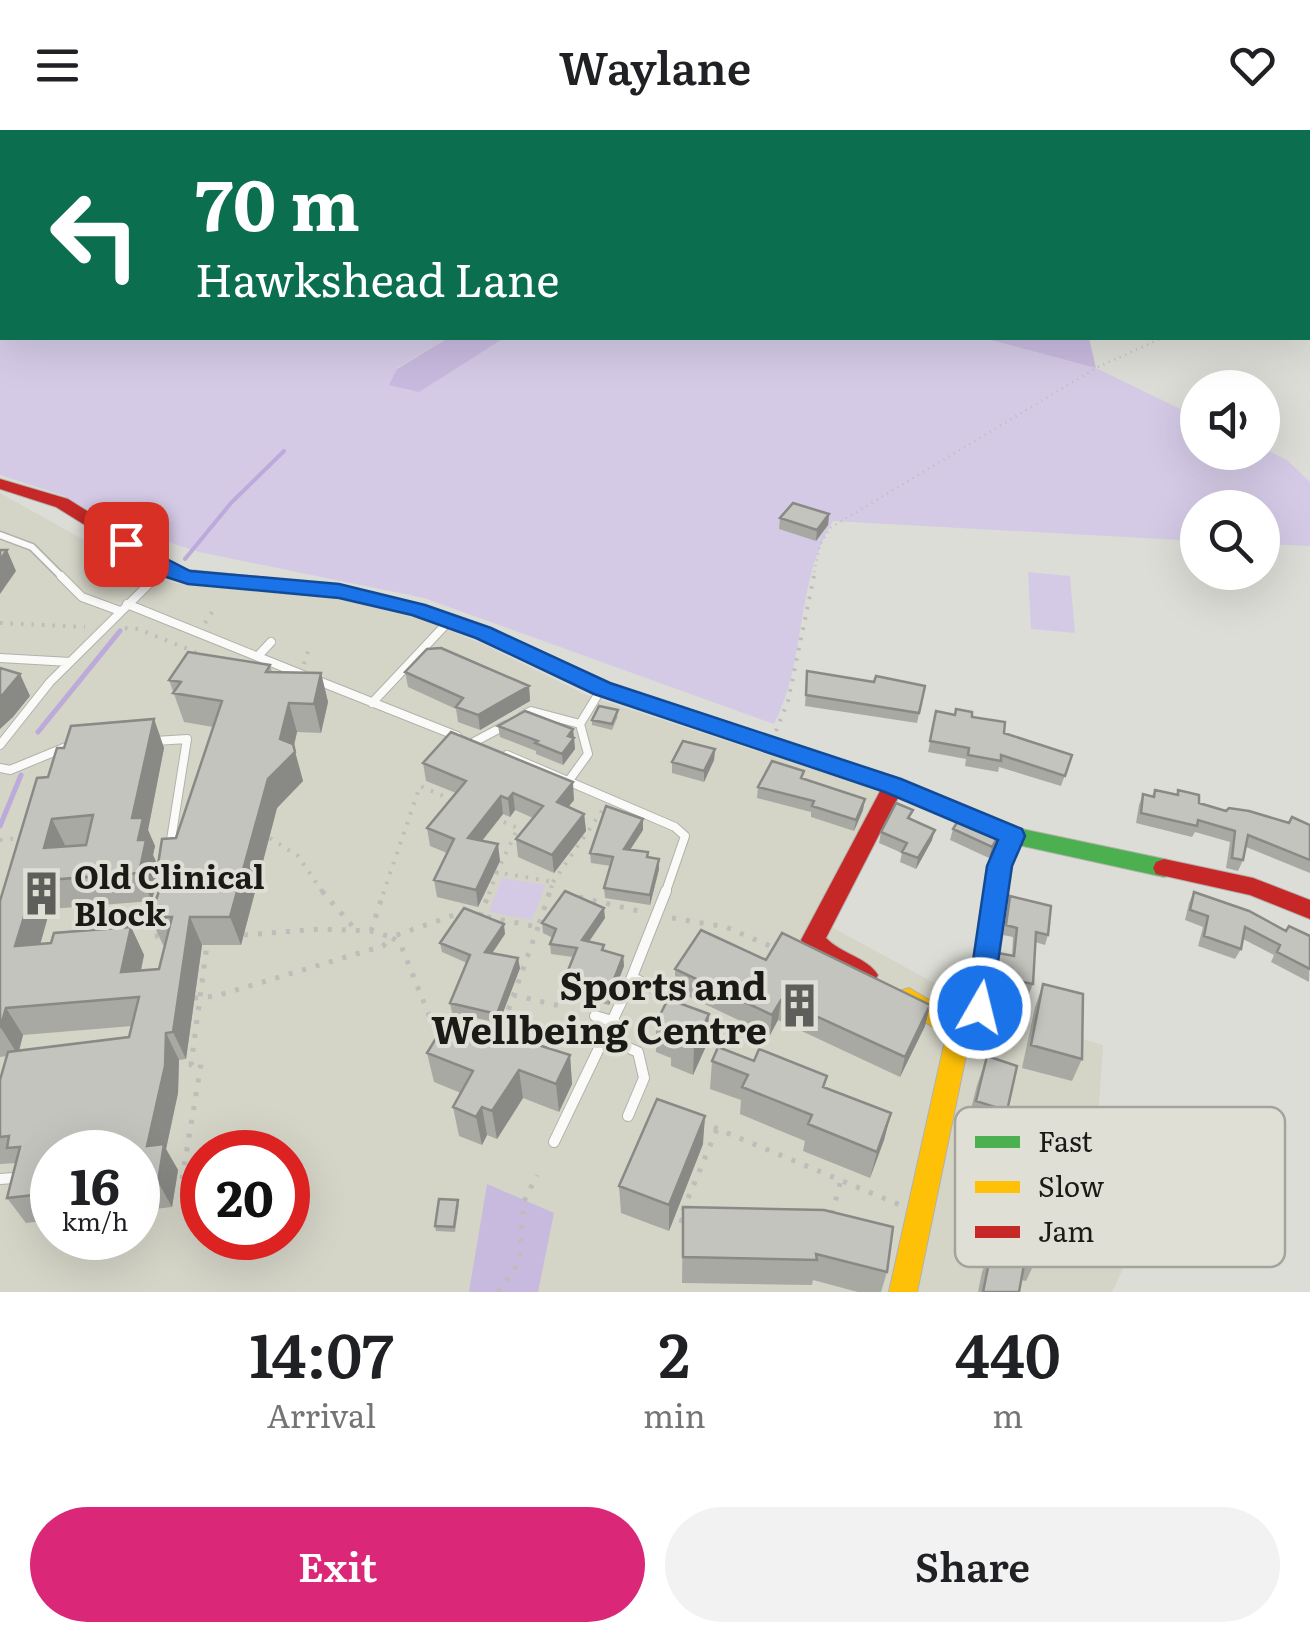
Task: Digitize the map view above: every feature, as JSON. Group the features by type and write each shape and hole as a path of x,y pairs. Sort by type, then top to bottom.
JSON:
{"street":[{"path":"0,484 62,504 164,569 205,580 339,591 450,620 602,688 893,786 1013,836 1253,887 1310,910"},
{"path":"893,786 812,940 824,952 937,1014 959,1031 903,1292"}],"lane":[{"path":"0,535 32,547 71,592 82,597 123,607 258,656 570,779 675,827 684,836 659,916 608,1039 554,1142"},
{"path":"0,745 70,662 164,569"},
{"path":"372,703 450,620"},
{"path":"258,656 271,642"},
{"path":"0,658 22,656 70,662"},
{"path":"570,779 588,754 580,724 602,688"},
{"path":"474,742 531,711 580,724"},
{"path":"149,742 187,740 169,852"},
{"path":"0,768 10,770 65,747 78,746"},
{"path":"43,756 66,764"},
{"path":"980,1008 1000,866 1013,836"},
{"path":"633,978 669,996"},
{"path":"594,1016 615,1022"},
{"path":"608,1039 638,1052 644,1078 628,1116"},
{"path":"0,1179 14,1178"}],"path":[{"path":"770,744 788,701 820,545 830,528 1096,368 1158,340"},
{"path":"0,622 138,628 211,658"},
{"path":"371,931 416,792 420,786 453,800"},
{"path":"497,1040 553,882 611,798"},
{"path":"480,916 518,828 486,814"},
{"path":"0,840 29,838"},
{"path":"270,838 298,856 330,904 356,930"},
{"path":"497,872 553,882"},
{"path":"568,895 735,930 787,953"},
{"path":"197,998 383,946 391,937 461,912 538,927"},
{"path":"157,922 154,936 166,936"},
{"path":"244,935 356,930 391,937 400,943 429,1016 439,1023 478,1029 482,1042"},
{"path":"728,941 735,930"},
{"path":"758,954 764,943"},
{"path":"191,1065 207,945"},
{"path":"513,995 560,1006"},
{"path":"173,1067 200,1064 190,1130"},
{"path":"685,1115 918,1212"},
{"path":"698,1222 679,1220 717,1128"},
{"path":"169,1164 180,1163"},
{"path":"498,1292 519,1262 524,1200 537,1175"},
{"path":"828,1228 841,1180"}],"shaded area":[{"path":"0,340 445,340 397,368 418,391 501,340 991,340 1096,368 1180,409 1180,470 1280,470 1280,456 1287,460 1310,482 1310,546 1280,545 1280,490 1180,490 1180,540 833,521 812,570 792,674 774,724 424,598 199,552 116,525 64,496 0,475"},
{"path":"445,340 501,340 419,392 389,385 397,369"},
{"path":"991,340 1089,340 1096,368"},
{"path":"0,493 127,564 172,583 315,594 416,617 485,645 586,695 897,797 826,924 980,1008 1103,1045 1099,1107 955,1107 955,1267 1124,1267 1112,1292 0,1292"},
{"path":"1028,572 1070,576 1075,633 1031,629"},
{"path":"502,878 545,885 532,920 489,912"},
{"path":"487,1184 554,1213 538,1292 469,1292"}],"building":[{"path":"793,503 829,514 817,530 780,518"},
{"path":"441,648 529,686 478,715 456,707 463,698 405,672 427,649"},
{"path":"188,652 270,665 266,672 321,673 314,704 289,703 280,739 293,744 295,752 268,779 230,917 190,917 173,1032 166,1033 165,1066 151,1130 30,1130 30,1195 7,1198 20,1147 7,1148 9,1136 0,1137 0,1080 8,1052 129,1037 139,997 6,1008 0,1028 0,901 37,778 48,777 57,748 64,748 71,726 154,719 132,818 143,818 138,840 146,840 139,873 35,881 15,946 51,943 54,933 131,927 121,972 159,969 172,917 150,917 166,871 157,871 162,839 176,838 222,701 173,693 181,682 169,680","holes":["93,815 86,845 44,848 52,819"]},
{"path":"0,668 20,674 0,698"},
{"path":"807,671 874,682 876,676 925,686 919,713 806,695"},
{"path":"599,706 618,710 612,724 592,720"},
{"path":"956,709 972,712 972,717 1005,722 1004,733 1072,755 1065,776 1001,755 1001,761 968,755 969,748 930,741 936,711 955,715"},
{"path":"525,711 573,729 568,736 574,738 562,754 498,726"},
{"path":"451,732 573,782 557,802 584,814 552,855 516,839 543,806 513,793 508,799 501,796 468,838 498,844 476,890 434,880 454,839 427,828 466,781 423,763"},
{"path":"683,741 715,749 704,771 672,762"},
{"path":"772,761 804,771 801,778 865,799 856,820 812,806 814,801 758,787"},
{"path":"1155,790 1178,795 1178,790 1199,795 1199,803 1226,811 1249,811 1289,823 1292,817 1310,825 1310,860 1248,835 1243,860 1232,858 1235,831 1198,820 1197,826 1141,813 1143,794 1154,797"},
{"path":"896,803 913,810 908,818 935,830 918,858 902,852 907,843 881,832"},
{"path":"606,806 643,819 624,849 648,852 647,857 659,859 650,895 604,888 613,857 590,853"},
{"path":"961,816 1000,833 992,847 953,829"},
{"path":"565,891 604,908 582,940 604,945 602,950 623,956 608,995 563,983 577,948 550,944 556,929 542,923"},
{"path":"1194,892 1249,911 1286,931 1289,926 1310,936 1310,969 1277,952 1280,945 1245,927 1241,949 1204,936 1208,916 1190,910"},
{"path":"1010,896 1051,906 1048,935 1036,932 1033,984 995,976 998,953 1014,956 1017,928 1006,925"},
{"path":"464,908 504,924 485,952 518,958 497,1014 450,1003 470,955 440,943"},
{"name":"Sports and Wellbeing Centre","path":"701,930 766,960 782,933 930,1005 905,1057 781,1000 772,1015 675,969"},
{"path":"1043,984 1083,994 1082,1059 1031,1045"},
{"path":"668,999 709,1014 694,1046 672,1037 675,1030 656,1023"},
{"path":"457,1029 488,1041 494,1031 570,1055 556,1084 519,1070 492,1111 482,1107 476,1117 453,1107 473,1071 427,1053 438,1035 450,1040"},
{"path":"718,1047 754,1061 759,1049 827,1076 823,1087 891,1113 877,1152 808,1124 812,1115 742,1087 748,1075 712,1061"},
{"path":"987,1056 1017,1066 1008,1107 976,1101"},
{"path":"657,1099 705,1116 669,1205 619,1186"},
{"path":"439,1199 458,1200 454,1227 435,1226"},
{"path":"683,1207 824,1210 893,1227 887,1272 816,1254 817,1260 683,1257"},
{"path":"988,1267 1024,1267 1019,1292 983,1292"}],"waterway":[{"path":"185,559 231,503 284,451"},
{"path":"38,732 120,631"},
{"path":"0,826 21,775"}],"traffic: fast":[{"path":"500,640 602,688 893,786 1013,836 1164,868"}],"traffic: slow":[{"path":"903,1292 959,1031 909,998"}],"traffic: jam":[{"path":"0,484 62,503 176,574 339,591 418,610 500,640"},
{"path":"866,975 824,952 813,940 893,786"},
{"path":"1164,868 1253,887 1310,910"}],"place":[{"name":"Old Clinical Block","path":"41,893"},
{"name":"Sports and Wellbeing Centre","path":"800,1005"}],"route":[{"path":"126,544 164,569 188,578 339,591 450,620 602,688 893,786 1013,836 1000,866 980,1008"}]}
